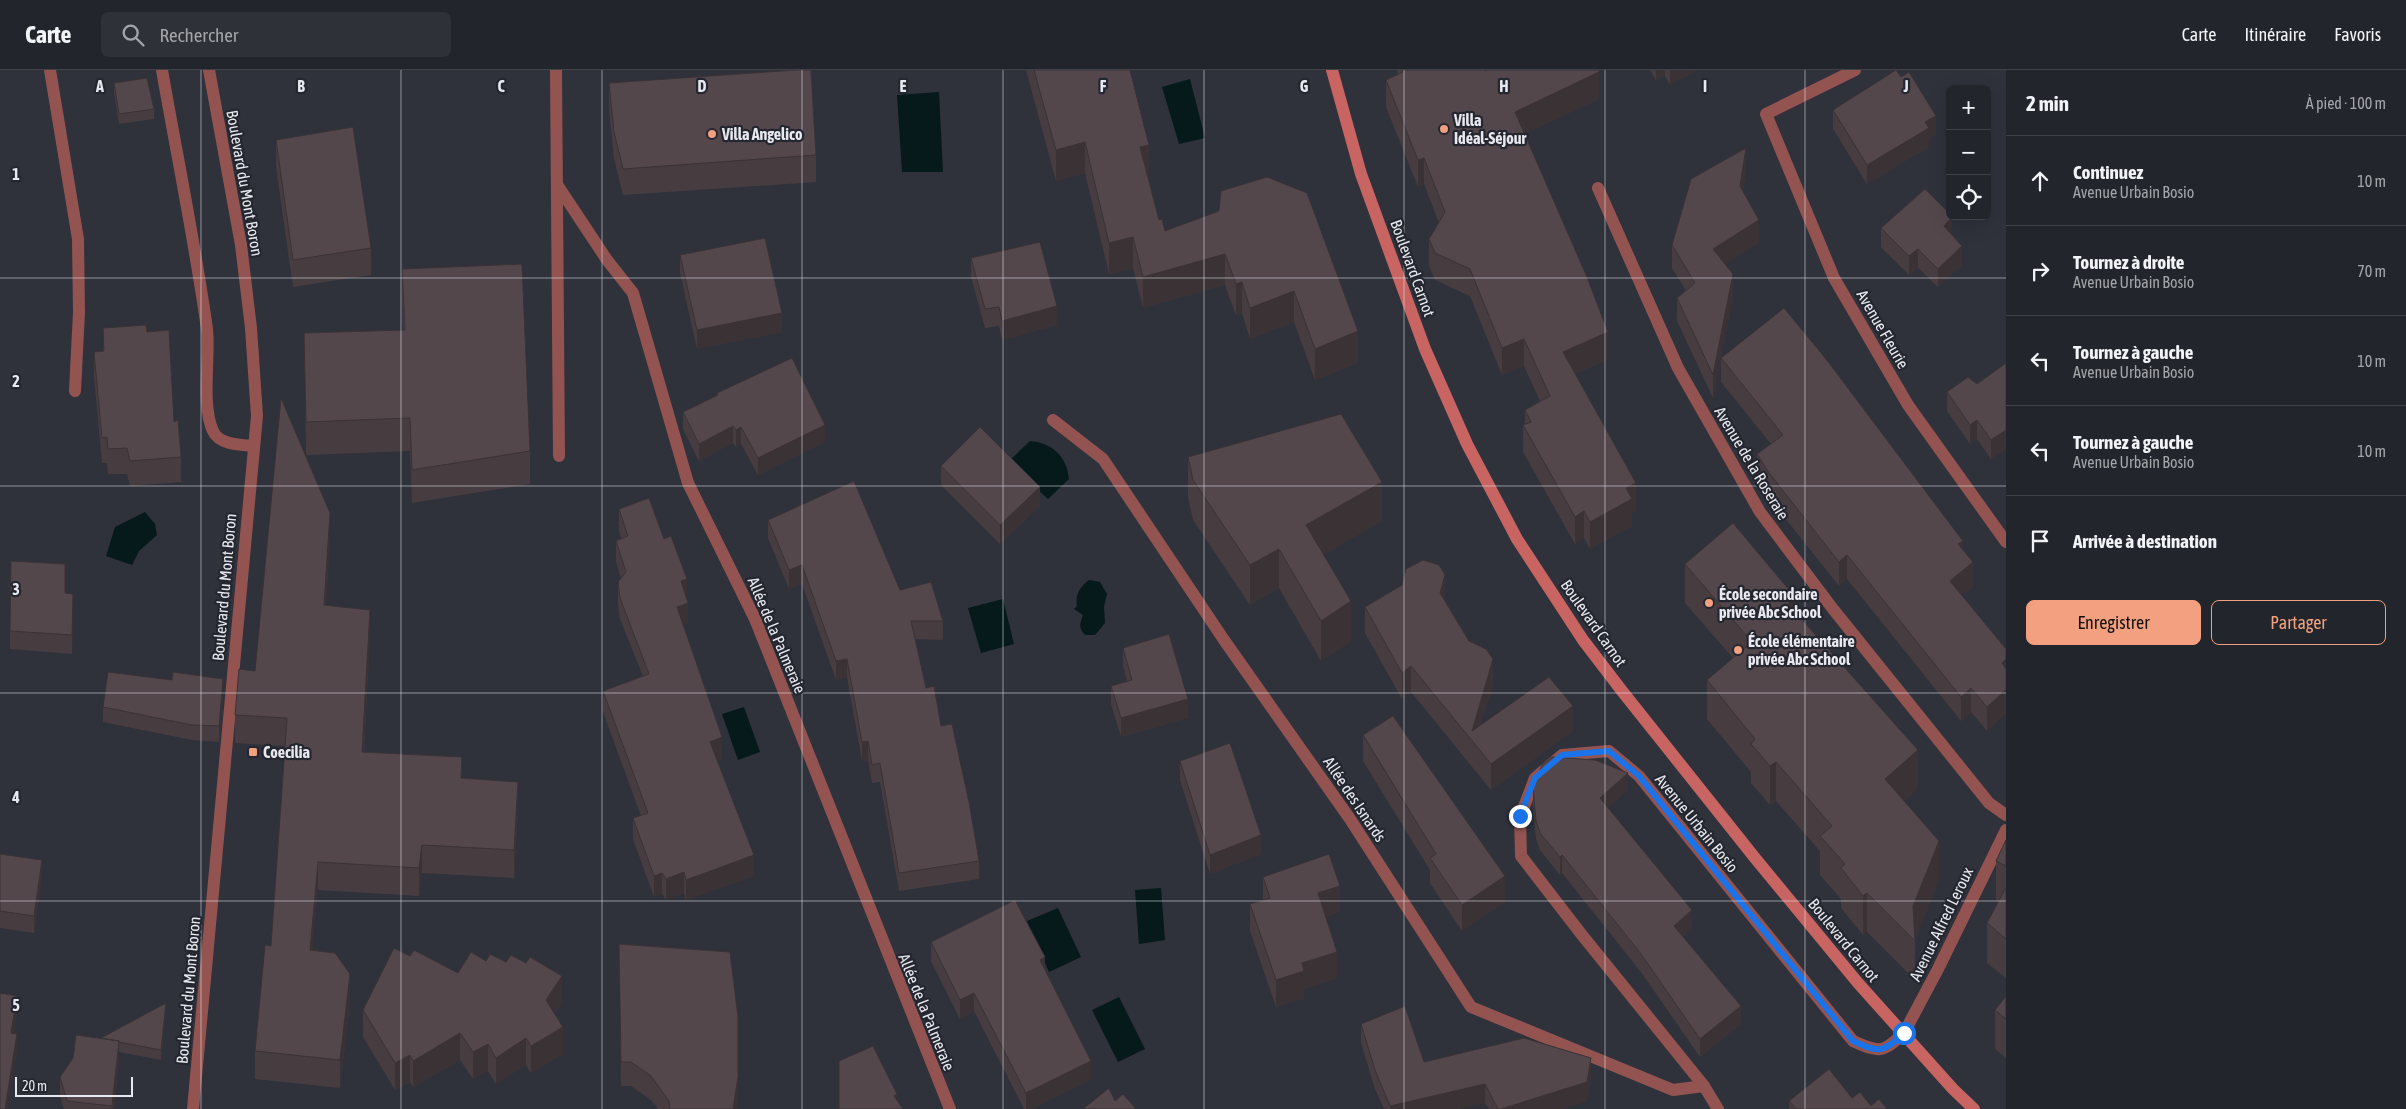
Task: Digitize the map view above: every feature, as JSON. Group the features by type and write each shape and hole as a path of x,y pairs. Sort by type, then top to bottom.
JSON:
{"main road":[{"name":"Boulevard Carnot","path":"1332,70 1361,174 1425,349 1467,444 1517,540 1583,640 1622,691 1858,983 1953,1089 1974,1109"}],"street":[{"path":"50,70 78,239 79,312 75,391"},
{"path":"162,70 207,331 208,416 213,433 221,440 235,445 254,446"},
{"name":"Boulevard du Mont Boron","path":"193,1109 256,416 251,328 241,245 209,70"},
{"path":"556,70 560,456"},
{"name":"Avenue Fleurie","path":"1855,70 1766,114 1834,278 1908,405 2006,542"},
{"name":"Allée de la Palmeraie","path":"558,186 607,260 633,293 688,483 755,619 934,1074 950,1109"},
{"name":"Avenue de la Roseraie","path":"1598,188 1678,368 1760,512 1833,609 1989,803 2006,815"},
{"name":"Allée des Isnards","path":"1053,420 1103,459 1224,640 1350,820 1471,1007 1673,1090 1704,1086"},
{"name":"Avenue Urbain Bosio","path":"1718,1109 1704,1086 1521,856 1520,816 1535,778 1562,755 1609,751 1639,776 1853,1041 1873,1050 1889,1046 1904,1033"},
{"name":"Avenue Alfred Leroux","path":"1904,1033 1938,969 2006,830"}],"shaded area":[{"path":"1190,79 1205,138 1179,144 1162,87"},
{"path":"939,92 943,172 902,172 897,95"},
{"path":"1030,441 1038,442 1057,452 1062,457 1068,471 1069,479 1048,499 1008,462"},
{"path":"145,512 155,524 157,535 139,551 132,565 106,556 115,527"},
{"path":"1089,580 1100,582 1107,594 1104,607 1105,623 1095,635 1085,635 1080,625 1083,615 1074,609 1077,606 1079,591"},
{"path":"1003,599 1014,644 981,653 968,608"},
{"path":"744,707 760,752 738,760 722,714"},
{"path":"1161,888 1165,940 1139,944 1135,890"},
{"path":"1058,908 1081,957 1049,972 1027,921"},
{"path":"1119,997 1145,1049 1118,1062 1092,1010"}],"building":[{"name":"Villa Angelico","path":"811,70 816,155 623,169 614,132 609,83"},
{"path":"1034,70 1130,70 1149,145 1140,147 1159,220 1162,219 1165,231 1219,211 1221,191 1267,177 1307,193 1358,331 1315,349 1294,291 1250,308 1242,282 1236,284 1225,254 1143,277 1133,237 1109,243 1085,142 1056,150"},
{"path":"1403,70 1599,70 1599,72 1515,112 1587,277 1608,332 1563,352 1636,483 1626,488 1632,499 1590,522 1584,511 1575,517 1523,425 1531,422 1525,410 1550,396 1524,339 1502,348 1470,269 1435,253 1429,239 1445,212 1424,158 1418,160 1386,80 1403,72"},
{"path":"1896,70 1901,77 1909,72 1936,116 1925,122 1929,128 1867,165 1833,110"},
{"path":"147,78 154,109 119,114 114,83"},
{"path":"353,127 371,248 293,260 276,140"},
{"path":"1746,148 1740,186 1759,220 1713,249 1733,274 1713,375 1677,298 1695,283 1672,245 1691,179"},
{"path":"1925,189 1946,210 1946,220 1949,220 1944,226 1962,246 1938,269 1918,249 1909,256 1881,228"},
{"path":"765,238 782,313 697,330 680,255"},
{"path":"1040,242 1057,306 1002,321 999,307 985,309 971,258"},
{"path":"522,264 530,451 412,470 410,418 306,422 304,333 405,330 402,269"},
{"path":"1784,308 1826,359 1963,541 1958,544 1973,562 1950,581 2006,649 2006,659 2002,663 2006,669 2006,690 1987,707 1971,688 1961,697 1847,555 1839,562 1769,473 1757,454 1783,435 1721,358"},
{"path":"146,325 147,332 169,330 174,422 178,420 181,457 130,461 127,448 108,449 107,437 102,438 94,352 104,351 103,328"},
{"path":"792,358 825,425 758,458 741,427 736,430 733,426 699,444 683,412 718,395 717,393"},
{"path":"2006,363 2006,430 1991,440 1977,420 1970,425 1947,392 1968,377 1977,384"},
{"path":"281,398 330,513 324,605 370,610 362,752 462,757 461,778 518,782 514,850 422,845 419,868 318,862 310,950 335,953 350,974 340,1060 255,1051 265,945 271,946 287,718 235,715 239,669 255,671"},
{"path":"1341,414 1382,482 1306,525 1351,601 1321,621 1279,549 1250,565 1193,480 1188,457"},
{"path":"980,427 1040,487 1000,525 941,466"},
{"path":"854,481 900,590 931,582 943,621 911,621 926,688 934,686 941,726 952,724 969,802 979,861 899,873 880,763 872,765 868,741 862,742 847,659 836,661 802,565 789,570 768,520"},
{"path":"649,498 664,539 671,536 687,579 681,581 688,603 677,607 722,737 710,742 754,855 686,880 684,872 666,879 662,873 654,876 633,818 648,813 603,691 649,674 620,598 618,582 626,572 616,541 628,536 619,509"},
{"path":"1733,523 1795,597 1788,604 1918,750 1885,779 1939,841 1913,906 1915,941 1867,893 1863,896 1841,868 1845,864 1820,836 1832,826 1776,762 1770,766 1751,744 1755,739 1707,680 1752,642 1685,564"},
{"path":"1423,560 1439,565 1445,575 1440,593 1469,641 1486,649 1493,659 1472,731 1549,677 1573,706 1491,764 1411,666 1402,673 1365,607 1402,585 1406,569"},
{"path":"11,561 65,564 65,593 73,594 72,635 10,631"},
{"path":"1169,634 1188,699 1121,718 1111,686 1132,680 1123,648"},
{"path":"108,672 172,680 173,672 223,679 219,726 192,725 103,707"},
{"path":"1393,716 1505,876 1462,905 1430,858 1436,854 1363,735"},
{"path":"1230,743 1261,835 1210,855 1180,761"},
{"path":"1552,757 1595,760 1628,773 1600,798 1692,910 1674,926 1741,1006 1700,1039 1641,954 1562,855 1560,857 1540,833 1536,821 1533,788 1542,765"},
{"path":"2006,840 2006,866 1996,861"},
{"path":"0,854 42,860 34,916 0,911"},
{"path":"1329,854 1340,886 1318,893 1337,952 1302,963 1304,971 1276,980 1250,904 1270,898 1263,877"},
{"path":"2006,887 2006,939 1987,923"},
{"path":"1015,900 1045,957 1040,960 1091,1061 1026,1093 974,993 960,1000 931,942"},
{"path":"619,944 730,952 738,1017 738,1077 733,1109 670,1109 669,1101 651,1076 631,1062 621,1062"},
{"path":"394,948 410,956 414,950 458,973 471,952 486,961 490,954 506,962 511,955 526,963 530,957 562,976 546,1000 563,1027 531,1046 526,1038 496,1058 488,1044 473,1052 460,1033 413,1061 410,1055 395,1063 363,1010"},
{"path":"0,993 17,996 11,1033 17,1034 5,1109 0,1109"},
{"path":"2006,996 2006,1019 1995,1010"},
{"path":"166,1003 161,1050 101,1038"},
{"path":"1405,1006 1424,1062 1524,1038 1591,1058 1587,1082 1501,1109 1498,1109 1485,1084 1390,1106 1375,1070 1361,1024"},
{"path":"76,1035 119,1041 112,1106 67,1101 60,1077 73,1058"},
{"path":"873,1046 897,1094 894,1096 903,1109 839,1109 839,1061"},
{"path":"1829,1069 1852,1098 1860,1092 1871,1106 1879,1099 1887,1109 1796,1109 1789,1101"},
{"path":"1109,1088 1115,1101 1123,1094 1136,1109 1083,1109"}],"place":[{"name":"Villa Idéal-Séjour","path":"1444,129"},
{"name":"Villa Angelico","path":"712,134"},
{"name":"École secondaire privée Abc School","path":"1709,603"},
{"name":"École élémentaire privée Abc School","path":"1738,650"},
{"name":"Coecilia","path":"253,752"}],"route":[{"path":"1520,816 1535,778 1562,755 1609,751 1639,776 1853,1041 1873,1050 1889,1046 1904,1033"}]}
